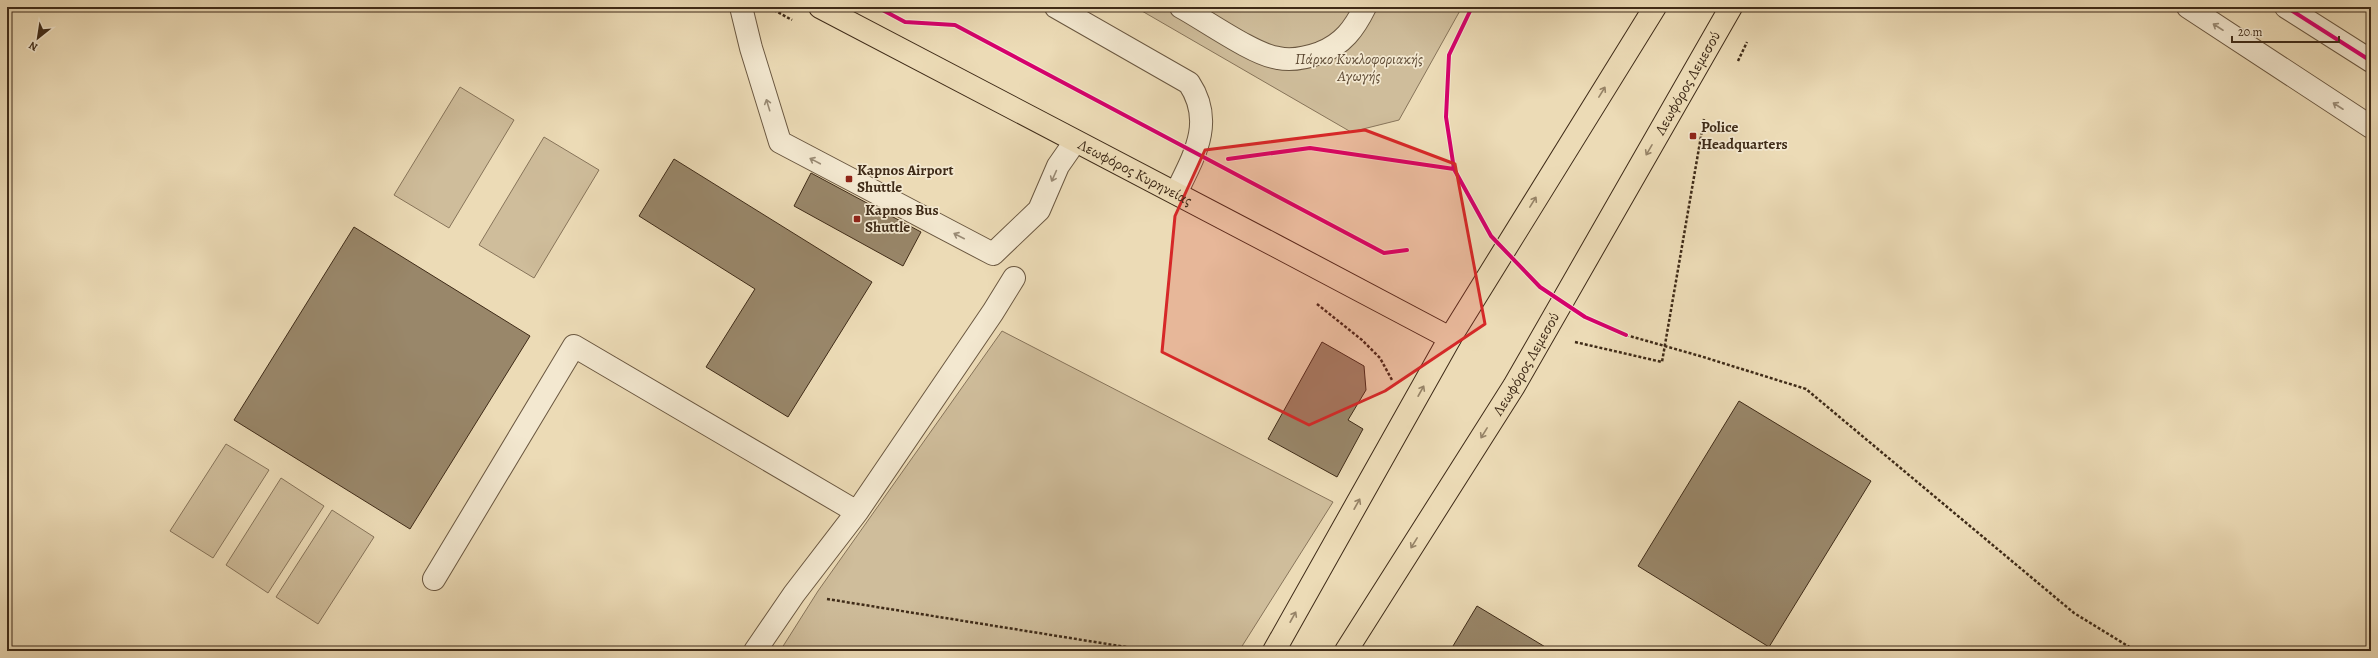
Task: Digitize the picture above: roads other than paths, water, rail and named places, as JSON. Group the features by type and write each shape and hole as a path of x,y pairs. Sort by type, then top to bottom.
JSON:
{"main road":[{"name":"Λεωφόρος Κυρηνείας","path":"820,7 1074,143 1176,193 1450,338"},
{"path":"1274,651 1450,338 1655,7"},
{"name":"Λεωφόρος Λεμεσού","path":"1346,651 1514,386 1731,7"}],"street":[{"path":"741,7 780,142 993,254 1039,210 1058,166 1074,143"},
{"path":"1056,7 1189,83 1197,95 1201,110 1199,144 1176,193"},
{"path":"1181,7 1259,52 1277,58 1298,59 1333,48 1348,36 1365,7"},
{"path":"2188,7 2371,127"},
{"path":"2286,7 2371,61"},
{"path":"755,651 794,594 857,512 993,312 1014,278"},
{"path":"434,579 574,346 857,512"}],"place":[{"name":"Police Headquarters","path":"1693,136"},
{"name":"Kapnos Airport Shuttle","path":"849,179"},
{"name":"Kapnos Bus Shuttle","path":"857,219"}],"park label":[{"name":"Πάρκο Κυκλοφοριακής Αγωγής","path":"1359,68"}]}
